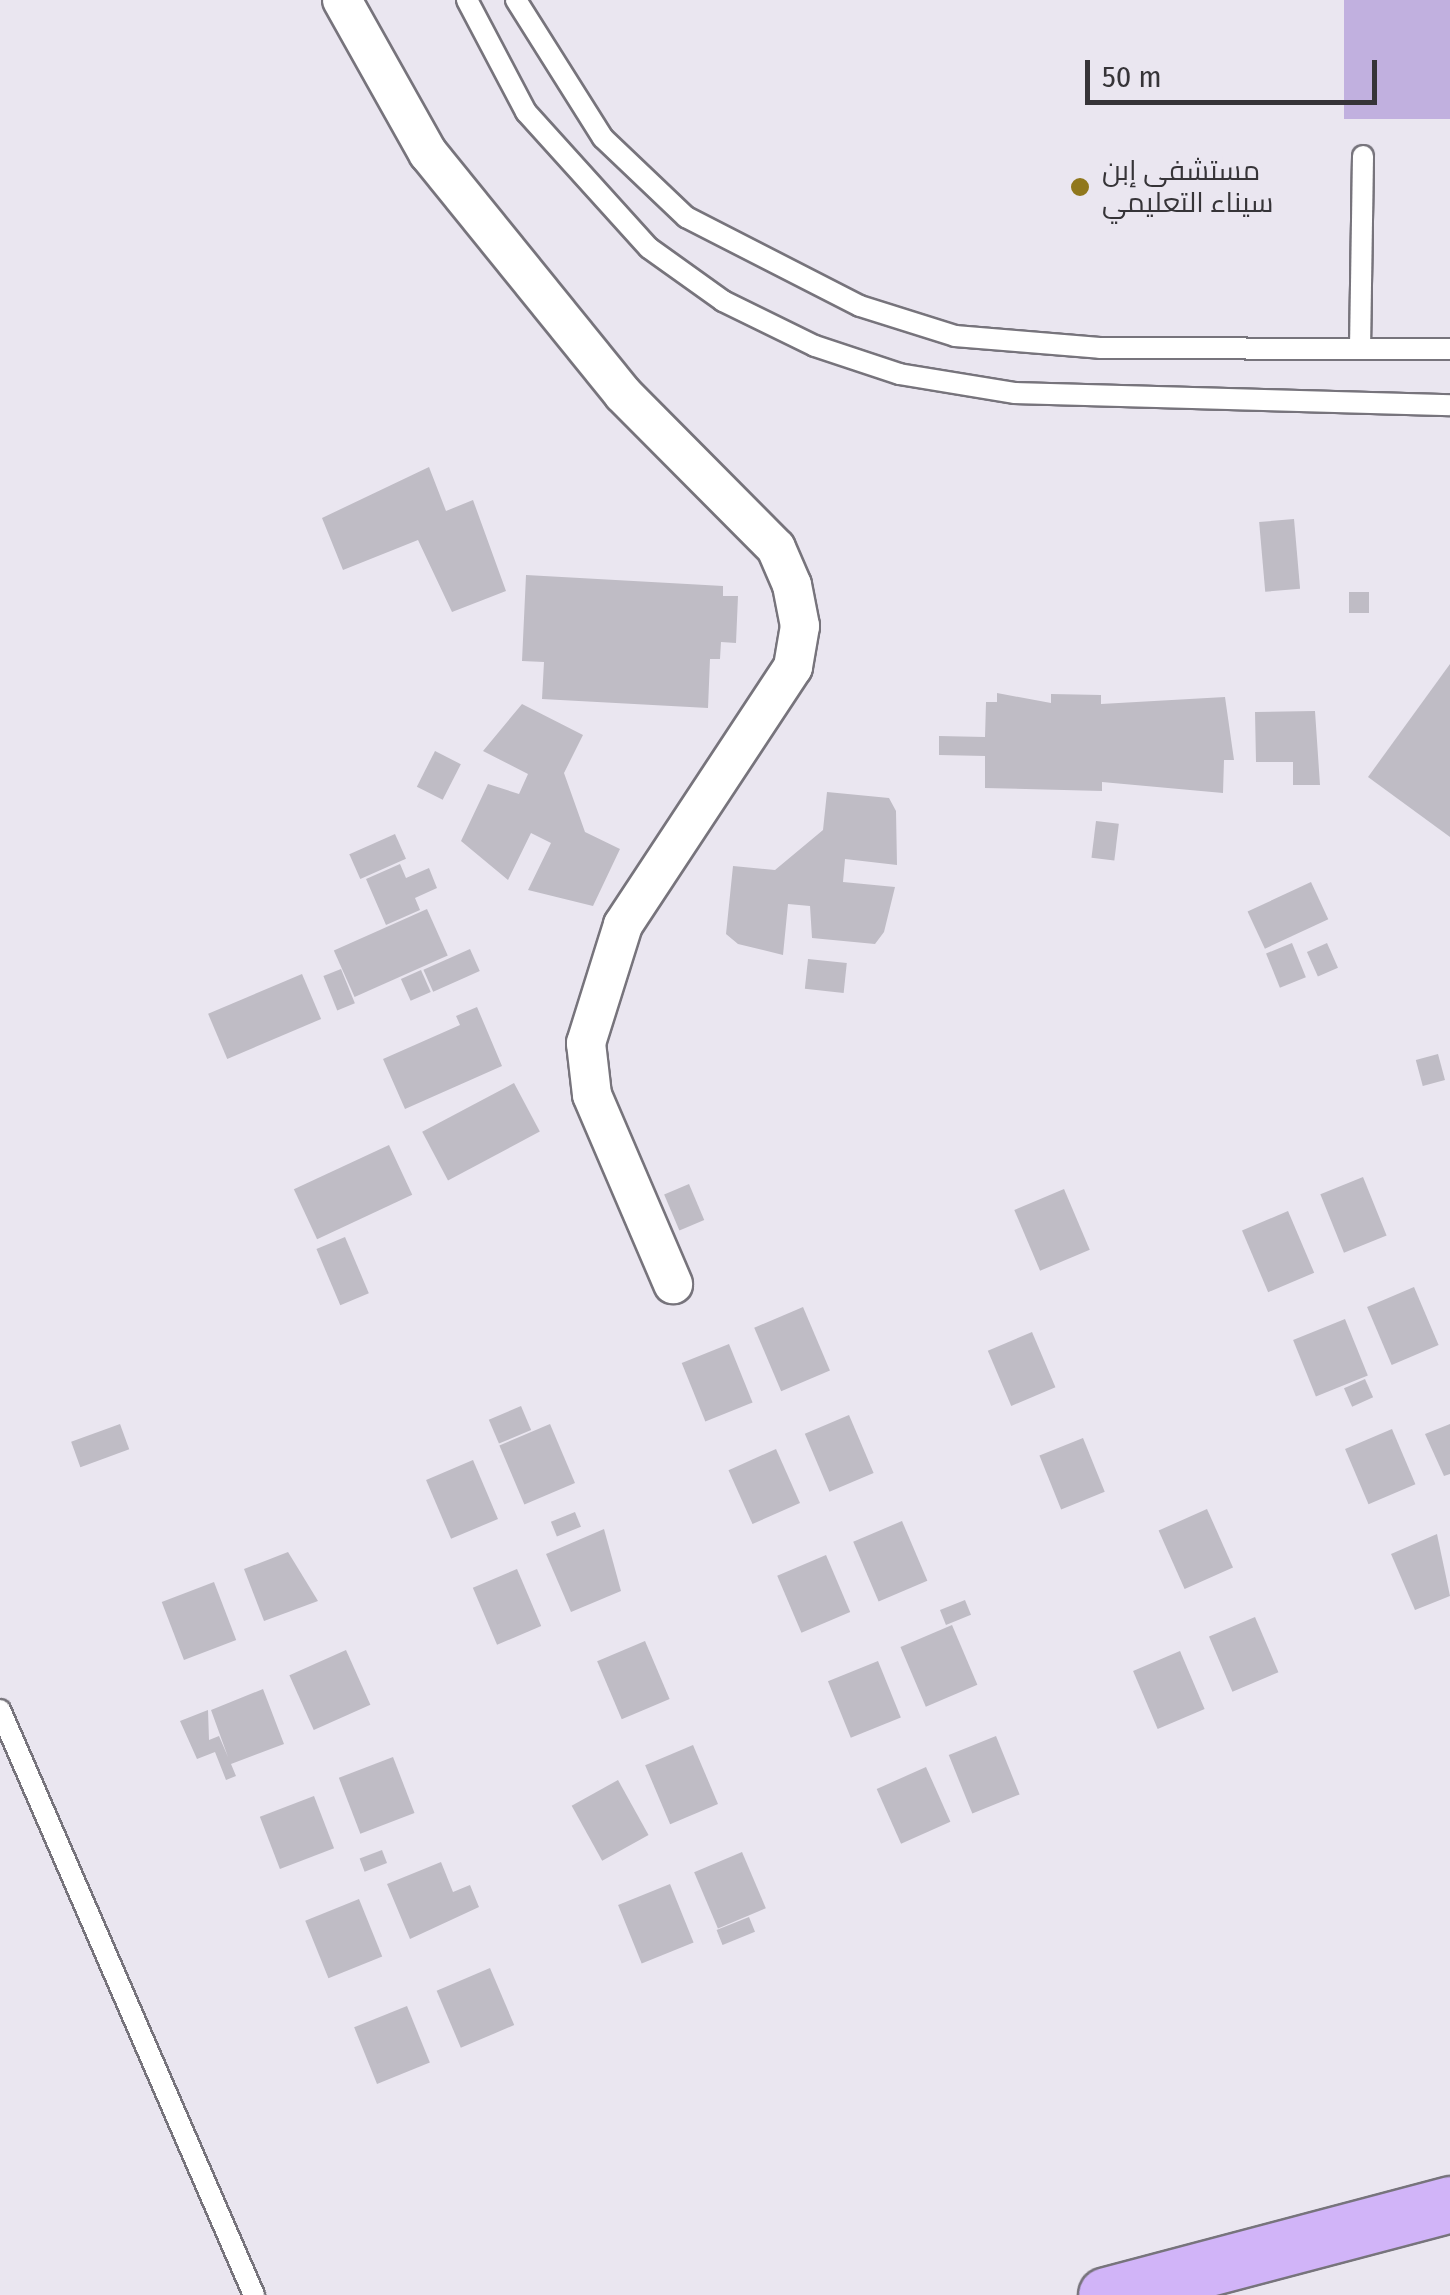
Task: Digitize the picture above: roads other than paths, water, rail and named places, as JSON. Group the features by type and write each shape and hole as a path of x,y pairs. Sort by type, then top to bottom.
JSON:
{"main road":[{"path":"1106,2295 1450,2204"}],"street":[{"path":"342,0 428,153 623,394 776,548 792,585 793,667 623,925 586,1043 592,1095 673,1284"}],"lane":[{"path":"467,0 526,112 649,248 724,301 815,346 899,374 1014,393 1450,405"},
{"path":"516,0 602,138 686,217 860,306 955,336 1082,346 1450,349"},
{"path":"1360,348 1363,156"},
{"path":"0,1710 254,2295"}],"place":[{"name":"مستشفى إبن سيناء التعليمي","path":"1080,187"}]}
